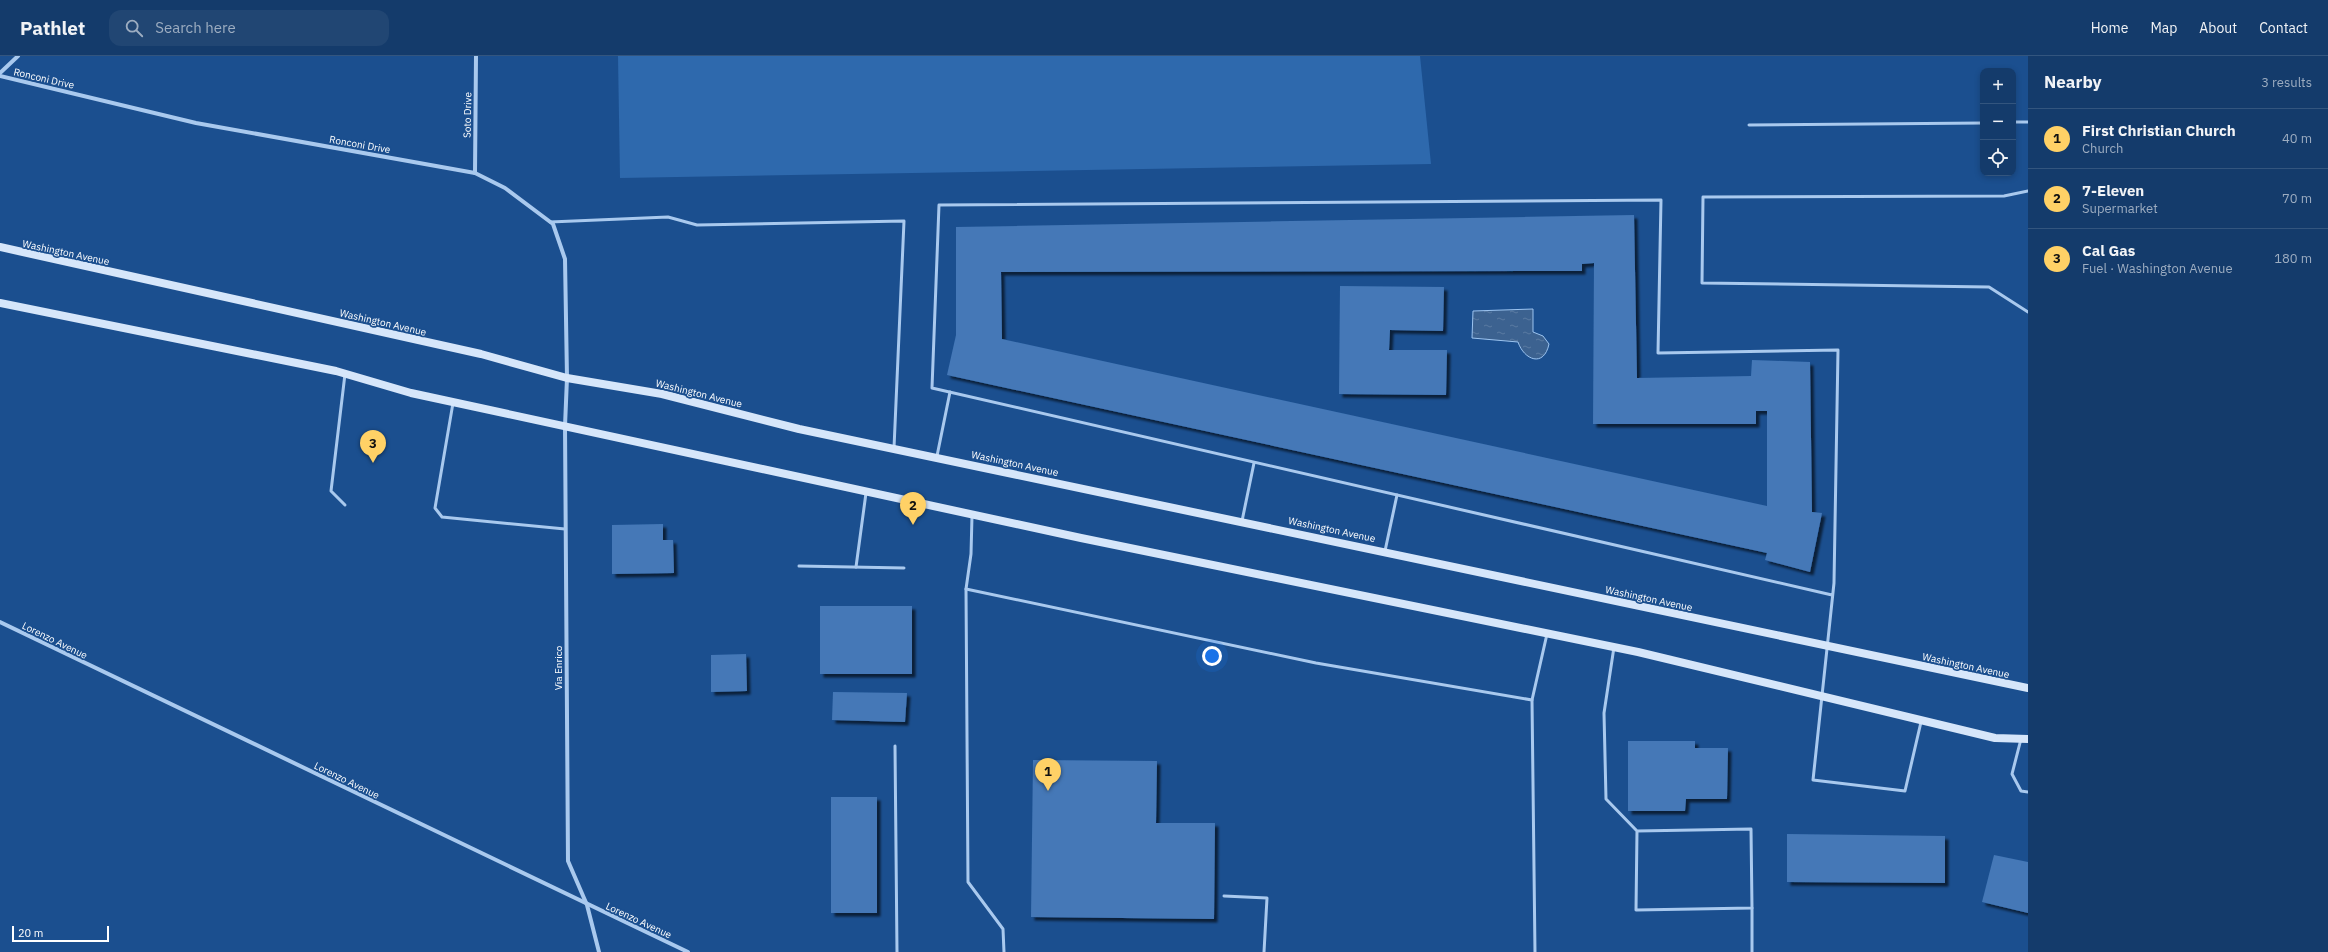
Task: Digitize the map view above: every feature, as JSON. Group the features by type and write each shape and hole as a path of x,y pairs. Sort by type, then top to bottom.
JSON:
{"main road":[{"name":"Washington Avenue","path":"0,247 482,354 567,378 662,394 799,429 1385,551 2028,688"},
{"path":"0,303 345,374 410,393 972,514 1675,660 1820,697 1995,738 2024,739"}],"street":[{"path":"0,75 18,56"},
{"name":"Soto Drive","path":"475,173 476,56"},
{"name":"Ronconi Drive","path":"0,75 196,123 475,173 505,188 550,222"},
{"path":"550,222 565,259 567,378"},
{"name":"Via Enrico","path":"567,378 565,426 565,529 568,861 587,905 599,952"},
{"name":"Lorenzo Avenue","path":"0,622 587,905 688,952"}],"lane":[{"path":"2016,122 2028,122"},
{"path":"1749,125 1980,123"},
{"path":"2028,191 2004,196 1703,197 1702,283 1989,287 2028,312"},
{"path":"1832,595 932,388 940,205 1661,200 1658,353 1838,350 1832,595 1820,697 1813,780 1905,790 1922,720"},
{"path":"550,222 668,217 697,225 904,221 894,448"},
{"path":"345,374 332,491 345,506"},
{"path":"936,457 950,392"},
{"path":"453,402 435,508 442,517 565,529"},
{"path":"1242,521 1254,463"},
{"path":"856,567 866,490"},
{"path":"1385,551 1397,495"},
{"path":"972,514 971,554 966,589 968,882 1003,929 1004,952"},
{"path":"798,566 904,568"},
{"path":"966,589 1316,663 1532,700"},
{"path":"1535,952 1532,700 1547,634"},
{"path":"1614,647 1604,713 1606,799 1637,831 1636,910 1752,908"},
{"path":"2024,739 2012,774 2021,791 2028,792"},
{"path":"894,746 897,952"},
{"path":"1637,831 1751,829 1752,952"},
{"path":"1224,896 1266,898 1264,952"}],"shaded area":[{"path":"618,56 1420,56 1431,164 620,178"}],"water":[{"path":"1533,309 1533,332 1543,336 1549,344 1546,352 1539,359 1529,357 1518,342 1472,338 1473,311"}],"building":[{"path":"1634,215 1637,378 1751,376 1752,360 1810,362 1812,512 1822,513 1810,572 1765,560 1767,553 947,375 956,335 956,227","holes":["1594,263 1593,424 1756,424 1756,411 1767,411 1767,506 1002,339 1001,272 1582,271 1582,264"]},
{"path":"1340,286 1444,287 1443,331 1390,330 1389,350 1447,350 1446,395 1339,394"},
{"path":"663,524 663,540 673,540 674,573 612,574 612,525"},
{"path":"820,606 912,606 912,674 820,674"},
{"path":"746,654 747,691 711,692 711,655"},
{"path":"833,692 907,693 905,722 832,720"},
{"path":"1628,741 1695,741 1695,748 1728,748 1727,799 1686,799 1685,811 1628,811"},
{"path":"1033,760 1157,761 1156,823 1215,823 1214,919 1031,917"},
{"path":"831,797 877,797 877,913 831,913"},
{"path":"1787,834 1945,836 1945,883 1787,882"},
{"path":"1994,855 2028,862 2028,913 1982,902"}],"place":[{"name":"Cal Gas","path":"373,463"},
{"name":"7-Eleven","path":"913,525"},
{"name":"First Christian Church","path":"1048,791"}]}
